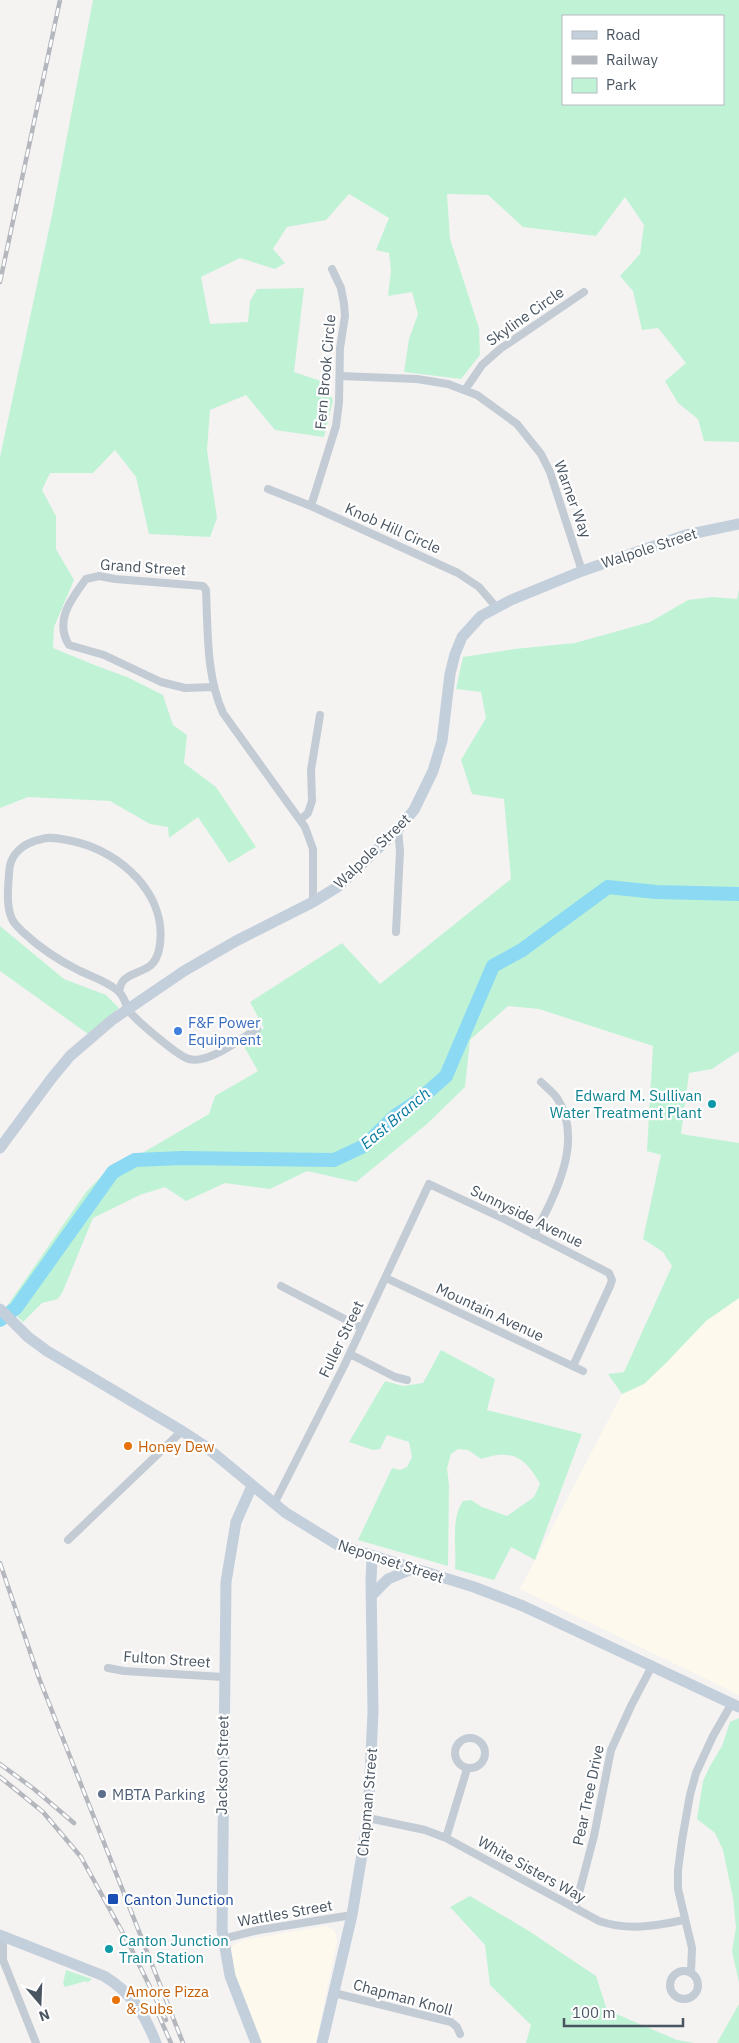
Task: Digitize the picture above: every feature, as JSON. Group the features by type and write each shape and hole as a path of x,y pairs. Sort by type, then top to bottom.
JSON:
{"main road":[{"name":"Walpole Street","path":"0,1148 33,1102 70,1056 94,1034 128,1008 184,971 236,941 313,902 339,886 398,829 414,810 432,771 442,741 450,674 462,637 482,616 582,571 686,534 739,524"},
{"name":"Neponset Street","path":"0,1309 42,1348 205,1446 274,1504 299,1522 338,1545 474,1587 524,1606 736,1705"},
{"name":"Jackson Street","path":"252,1486 236,1522 227,1567 223,1677 222,1939 230,1976 256,2043"},
{"name":"Chapman Street","path":"322,2043 352,1915 368,1818 373,1712 372,1557"},
{"path":"371,1596 388,1578 412,1569"},
{"path":"2,1935 104,1976 120,1987 138,2006 147,2020 156,2043"}],"street":[{"name":"Fern Brook Circle","path":"311,506 336,426 339,402 340,348 344,304 341,288 332,269"},
{"name":"Skyline Circle","path":"465,390 482,365 500,349 584,292"},
{"name":"Warner Way","path":"340,376 435,381 465,390 490,402 517,424 541,454 550,472 582,571"},
{"name":"Knob Hill Circle","path":"268,489 311,506 458,573 479,587 497,608"},
{"name":"Grand Street","path":"214,687 184,688 161,682 104,655 69,645 65,638 62,624 67,606 86,579 99,576 203,586 206,590 209,657 214,687 224,713 310,837 313,849 313,902"},
{"path":"300,820 308,813 312,801 311,770 320,714"},
{"path":"396,932 399,869 398,829"},
{"path":"118,991 122,981 153,964 159,951 157,909 152,897 128,869 97,849 79,843 59,838 43,838 13,854 9,865 8,893 12,919 16,924 31,940 61,960 100,979 118,991 131,1014 165,1043 188,1059 200,1059 214,1054 257,1029"},
{"path":"534,1235 552,1201 568,1148 563,1111 556,1097 541,1082"},
{"name":"Sunnyside Avenue","path":"429,1184 606,1270 611,1276 610,1286 573,1366"},
{"name":"Fuller Street","path":"274,1504 350,1354 429,1184"},
{"name":"Mountain Avenue","path":"386,1278 583,1371"},
{"path":"281,1286 362,1328"},
{"path":"350,1354 395,1377 407,1380"},
{"path":"68,1540 182,1431"},
{"name":"Pear Tree Drive","path":"575,1908 594,1836 611,1750 652,1666"},
{"name":"Fulton Street","path":"108,1668 124,1671 223,1677"},
{"path":"691,1972 692,1948 678,1889 678,1870 690,1795 696,1773 713,1736 736,1705"},
{"path":"474,1738 482,1743 485,1758 479,1766 467,1769 458,1764 454,1755 455,1750 457,1745 464,1739 474,1738"},
{"path":"446,1838 467,1769"},
{"name":"White Sisters Way","path":"368,1818 425,1830 446,1838 599,1921 615,1926 651,1926 684,1920"},
{"name":"Wattles Street","path":"222,1939 259,1930 352,1915"},
{"path":"2,1935 3,1960 36,2043"},
{"name":"Chapman Knoll","path":"334,1992 451,2022 457,2027 460,2034"}],"shaded area":[{"path":"739,1298 739,1695 520,1589 622,1394 644,1384 706,1321"},
{"path":"326,1926 336,1934 337,1941 316,2043 260,2043 235,1978 230,1951 232,1946 243,1940"}],"green space":[{"path":"93,0 739,0 739,442 704,441 698,419 678,403 665,381 686,363 658,328 642,330 633,291 620,276 640,254 644,225 625,197 596,236 523,227 488,195 447,194 450,239 479,328 480,355 461,379 404,372 409,339 418,314 412,292 388,296 391,270 389,253 376,250 389,218 349,194 326,220 287,227 273,249 285,263 275,269 240,258 201,277 210,324 248,322 250,301 257,289 304,288 294,372 321,381 333,400 324,437 275,430 246,395 210,410 207,450 217,518 210,537 149,534 136,477 115,450 93,473 50,473 42,490 56,516 56,549 74,580 54,627 53,648 127,677 163,695 173,725 187,735 184,763 216,787 256,847 229,863 198,817 169,838 168,827 150,824 110,801 28,797 0,808 0,457 52,215"},
{"path":"739,589 739,1051 712,1069 689,1073 681,1134 739,1143 739,1298 706,1321 644,1384 622,1394 608,1374 624,1372 672,1266 663,1252 643,1239 661,1155 647,1151 653,1046 539,1009 508,1006 470,1040 465,1087 427,1124 356,1182 307,1171 270,1189 225,1183 186,1201 165,1187 140,1195 93,1218 58,1299 42,1303 23,1322 7,1306 86,1192 111,1166 144,1152 209,1114 215,1096 258,1071 242,1043 264,1028 250,1002 342,943 380,984 511,879 504,799 472,794 461,760 486,718 481,692 456,689 463,657 514,649 575,643 650,622 688,600 713,597 737,599"},
{"path":"0,926 64,979 106,995 119,1008 88,1034 0,971"},
{"path":"441,1350 495,1379 487,1410 582,1434 535,1560 511,1547 494,1580 455,1569 455,1525 459,1508 463,1501 471,1500 482,1507 507,1516 534,1497 540,1484 529,1467 516,1457 501,1455 481,1459 468,1450 458,1449 451,1454 447,1468 449,1485 448,1566 358,1540 392,1468 400,1470 407,1467 412,1457 409,1442 387,1435 380,1449 373,1450 349,1442 385,1381 403,1386 423,1383"},
{"path":"739,1718 739,1983 732,1951 736,1927 733,1898 723,1850 715,1833 697,1819 703,1781 722,1746 730,1722"},
{"path":"470,1896 529,1931 596,1976 607,2010 677,2040 695,2043 526,2043 531,2025 490,1985 485,1945 450,1907"},
{"path":"66,1970 92,1979 87,1983 86,1981 65,1987 63,1984"},
{"path":"739,2004 739,2043 717,2043"}],"waterway":[{"name":"East Branch","path":"0,1320 16,1308 113,1172 135,1160 183,1158 334,1160 364,1146 395,1116 419,1100 446,1076 493,966 522,950 608,887 656,892 739,894"}],"railway":[{"path":"0,282 60,0"},
{"path":"0,1563 39,1678 183,2043"},
{"path":"0,1764 34,1789 74,1823"},
{"path":"0,1777 43,1812 81,1857 130,1946 166,2020"},
{"path":"159,2016 171,2043"}],"place":[{"name":"F&F Power Equipment","path":"178,1031"},
{"name":"Edward M. Sullivan Water Treatment Plant","path":"712,1104"},
{"name":"Honey Dew","path":"128,1446"},
{"name":"MBTA Parking","path":"102,1794"},
{"name":"Canton Junction","path":"113,1899"},
{"name":"Canton Junction Train Station","path":"109,1949"},
{"name":"Amore Pizza & Subs","path":"116,2000"}]}
